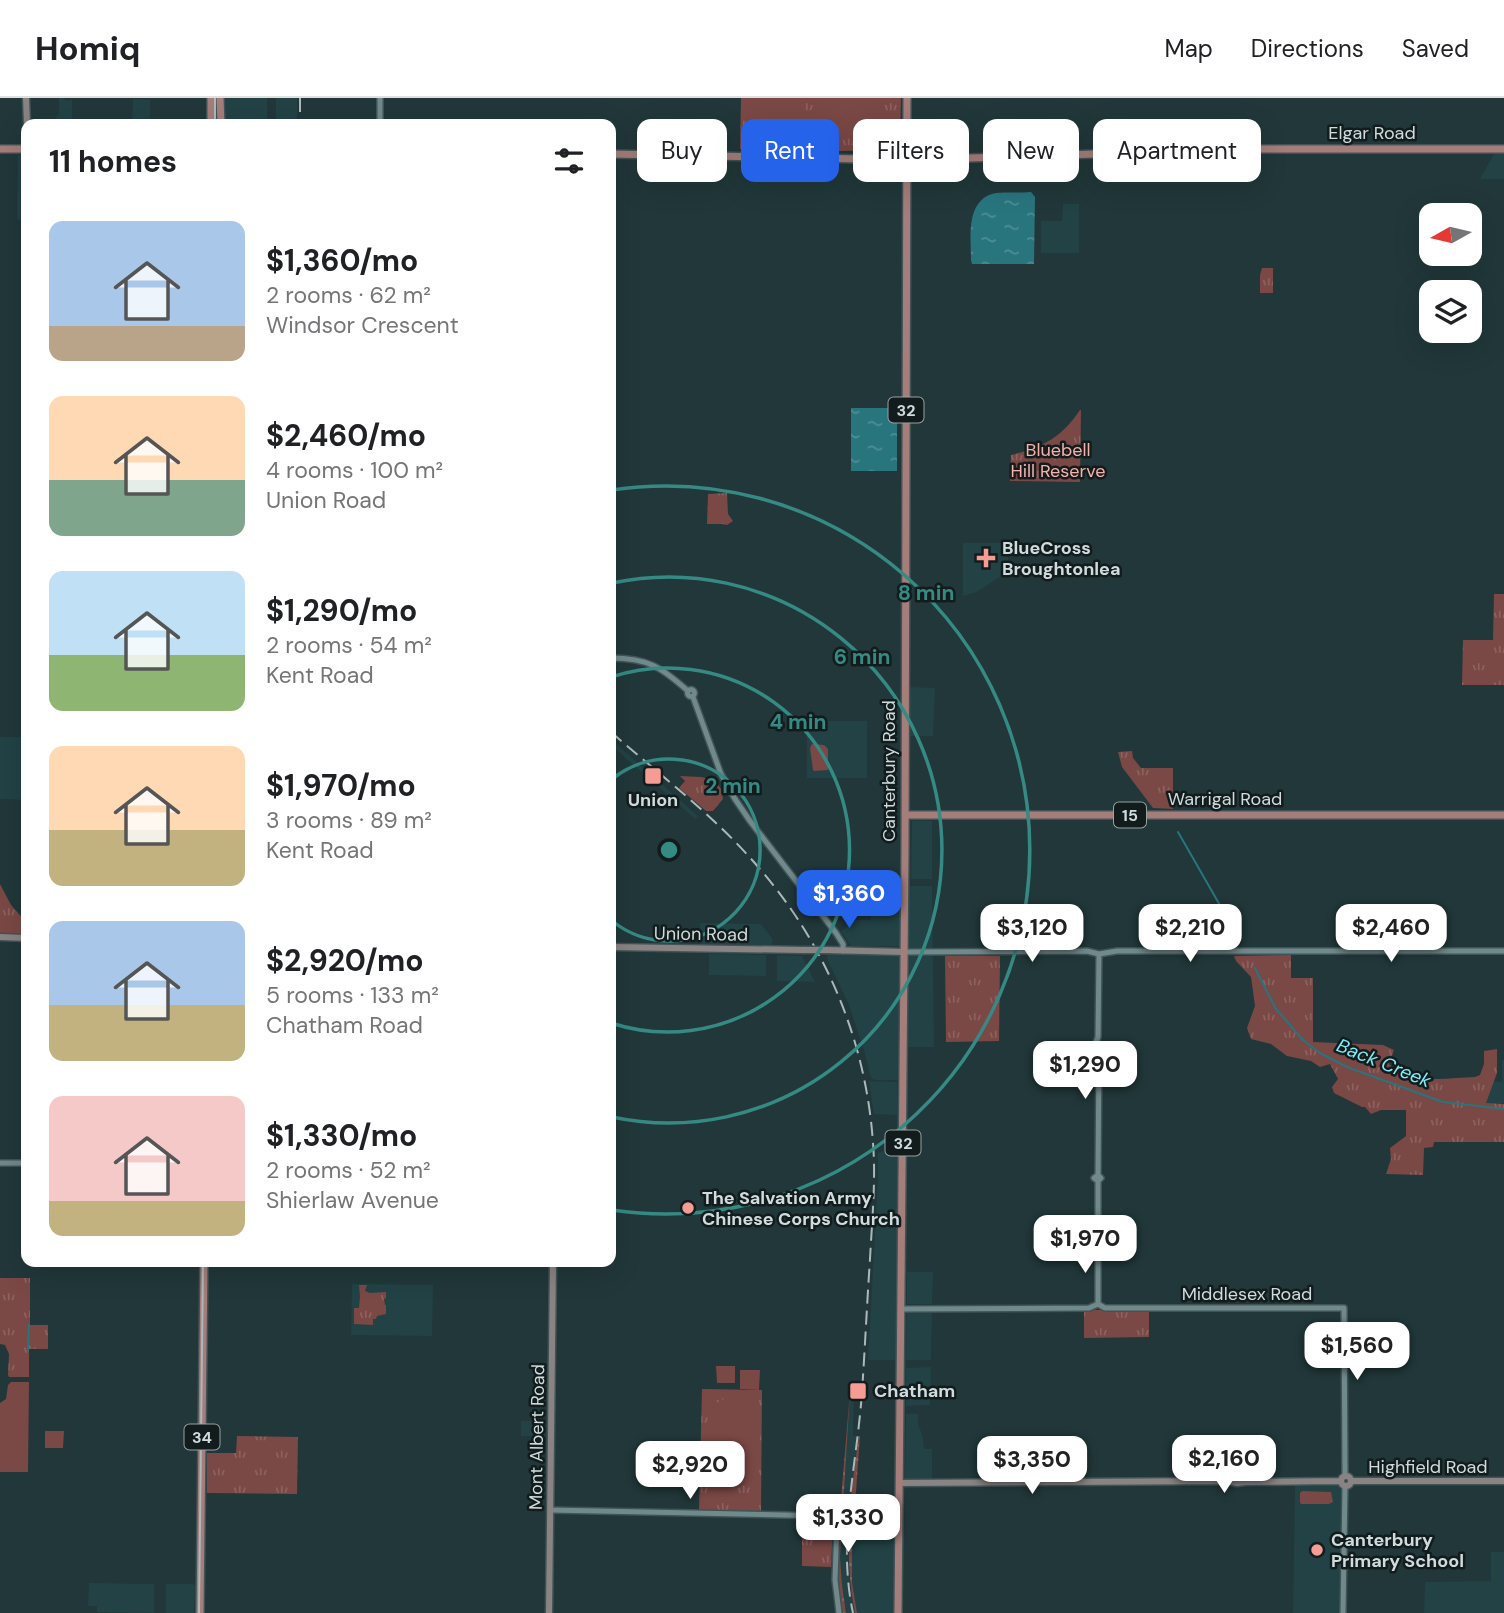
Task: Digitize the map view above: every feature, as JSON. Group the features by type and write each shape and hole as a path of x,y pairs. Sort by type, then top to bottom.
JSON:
{"main road":[{"path":"26,98 27,119"},
{"path":"211,98 211,119"},
{"path":"220,98 221,119"},
{"name":"Canterbury Road","path":"907,98 907,119"},
{"path":"0,149 21,149"},
{"name":"Elgar Road","path":"969,158 1254,149 1504,149"},
{"name":"Elgar Road","path":"616,154 853,158"},
{"name":"Canterbury Road","path":"898,1613 907,182"},
{"name":"Warrigal Road","path":"905,815 1504,815"},
{"path":"0,937 21,938"},
{"name":"Union Road","path":"616,947 904,952"},
{"name":"34","path":"200,1613 204,1267"},
{"name":"Mont Albert Road","path":"549,1613 553,1267"},
{"name":"Highfield Road","path":"900,1483 1504,1481"}],"street":[{"path":"380,98 380,119"},
{"path":"616,658 648,662 663,669 688,691 689,697 693,697 721,774 735,799 836,933 843,944 843,951"},
{"name":"Union Road","path":"904,952 1087,951 1100,954 1117,951 1504,951"},
{"path":"1098,1304 1099,1053 1095,1045 1098,1037 1100,954"},
{"path":"0,1163 21,1163"},
{"name":"Middlesex Road","path":"901,1309 1089,1308 1098,1304 1105,1308 1344,1308 1345,1481"},
{"path":"1342,1613 1345,1481"},
{"path":"550,1510 835,1518 835,1580 839,1613"}],"shaded area":[{"path":"59,98 67,101 72,99 72,119 55,119 59,113"},
{"path":"223,98 267,98 267,119 225,119"},
{"path":"276,98 297,98 297,119 276,119"},
{"path":"133,99 150,100 150,119 132,119"},
{"path":"1494,154 1504,154 1504,179 1480,179"},
{"path":"18,155 21,155 21,220 17,220"},
{"path":"1063,204 1079,204 1079,253 1041,253 1041,221 1062,221"},
{"name":"BlueCross Broughtonlea","path":"963,543 1008,543 1008,574 977,592 963,596"},
{"path":"910,687 935,688 933,736 909,736"},
{"path":"807,721 867,721 867,778 807,778"},
{"path":"0,737 21,737 21,800 0,799"},
{"path":"616,744 698,816 695,819 616,749"},
{"path":"912,821 932,821 932,879 911,879"},
{"path":"871,882 900,882 900,946 851,946 841,931 856,920 871,920"},
{"path":"905,886 932,886 934,1047 903,1047 903,1080 876,1080 870,1075 849,1005 828,961 826,950 904,952"},
{"path":"700,923 761,924 772,938 772,945 700,944"},
{"path":"709,954 766,955 766,976 709,975"},
{"path":"777,955 802,956 815,982 777,981"},
{"path":"1502,1060 1504,1103 1482,1104 1489,1081 1502,1082"},
{"path":"869,1081 897,1082 897,1115 874,1114"},
{"path":"898,1145 896,1360 868,1360 878,1153"},
{"path":"907,1272 933,1272 932,1304 907,1304"},
{"path":"352,1284 433,1285 432,1336 351,1335"},
{"path":"907,1313 932,1313 931,1360 906,1360"},
{"path":"931,1367 930,1405 906,1406 906,1368"},
{"path":"850,1390 854,1391 853,1436 859,1436 848,1561 855,1613 846,1613 840,1557"},
{"path":"906,1414 918,1414 924,1449 932,1449 932,1479 905,1479"},
{"path":"521,1421 545,1421 545,1436 521,1436"},
{"name":"Canterbury Primary School","path":"1295,1486 1341,1486 1339,1613 1293,1613"},
{"path":"856,1501 895,1502 894,1613 857,1613 852,1582"},
{"path":"1491,1552 1504,1552 1504,1613 1424,1613 1425,1582 1491,1581"},
{"path":"89,1583 154,1584 154,1613 97,1612 97,1606 88,1606"},
{"path":"166,1584 195,1586 194,1613 166,1613"}],"green space":[{"path":"741,98 901,98 901,119 853,119 853,151 839,151 839,119 741,119 740,149"},
{"path":"750,98 801,98 799,100 807,119 750,119"},
{"path":"813,98 883,98 877,119 853,119 853,139 839,135 839,119 819,117"},
{"path":"1262,268 1273,268 1273,293 1260,293"},
{"name":"Bluebell Hill Reserve","path":"1080,410 1080,482 1010,481 1011,455 1033,449 1050,440 1066,428"},
{"path":"1058,446 1077,447 1077,463 1057,462"},
{"path":"727,493 728,514 733,521 727,525 707,524 708,494"},
{"path":"1494,594 1504,594 1504,685 1462,685 1463,640 1493,640"},
{"path":"812,744 824,745 828,749 828,770 813,770 810,748"},
{"path":"1132,751 1133,758 1141,768 1173,768 1173,809 1153,808 1122,767 1118,752"},
{"path":"680,776 715,780 723,799 713,811 706,811 679,788 685,781"},
{"path":"0,884 11,905 21,916 21,934 0,934"},
{"path":"1291,955 1291,978 1313,978 1313,1042 1383,1045 1394,1050 1389,1064 1398,1071 1429,1079 1480,1075 1484,1064 1484,1051 1497,1049 1497,1073 1486,1103 1504,1104 1504,1142 1434,1142 1433,1147 1424,1148 1423,1175 1386,1174 1391,1159 1390,1148 1406,1136 1406,1110 1381,1110 1371,1114 1365,1107 1334,1093 1332,1087 1338,1079 1330,1064 1320,1067 1311,1061 1287,1056 1271,1044 1251,1039 1247,1028 1255,1006 1251,977 1234,956"},
{"path":"945,956 1000,956 999,1041 946,1042"},
{"path":"0,1278 30,1278 30,1325 48,1325 48,1349 29,1349 29,1377 8,1375 9,1354 5,1345 0,1344"},
{"path":"359,1285 367,1285 365,1291 370,1293 386,1292 386,1314 373,1319 373,1325 354,1324 354,1308 359,1308"},
{"path":"1084,1310 1149,1310 1149,1337 1084,1338"},
{"path":"716,1366 735,1366 735,1383 717,1383"},
{"path":"740,1370 760,1370 759,1390 740,1389"},
{"path":"11,1382 29,1382 28,1472 0,1472 0,1403 6,1399"},
{"path":"702,1389 762,1390 761,1511 699,1511"},
{"path":"850,1392 840,1557 846,1613 841,1613 836,1559"},
{"path":"726,1398 735,1398 755,1408 758,1418 759,1455 750,1475 741,1481 718,1479 710,1472 707,1462 706,1439 710,1413 717,1403"},
{"path":"45,1431 64,1431 63,1448 45,1448"},
{"path":"237,1436 298,1437 297,1494 207,1493 207,1453 236,1453"},
{"path":"859,1436 852,1547 855,1613 849,1569 849,1547"},
{"path":"1302,1491 1331,1492 1333,1502 1301,1504"},
{"path":"802,1521 833,1524 831,1567 802,1566"}],"water":[{"path":"1031,192 1035,197 1034,264 972,264 972,220 979,203 996,193"},
{"path":"851,408 897,408 897,471 851,471"}],"waterway":[{"name":"Back Creek","path":"1178,832 1237,935"},
{"name":"Back Creek","path":"1255,968 1276,1009 1303,1040 1320,1053 1347,1067 1443,1102 1504,1109"},
{"path":"28,1351 29,1325"}],"tram line":[{"path":"215,98 215,119"},
{"path":"199,1613 203,1267"}],"railway":[{"path":"300,98 300,119"},
{"path":"616,736 725,831 759,868 783,898 823,962 852,1031 869,1105 874,1186 860,1419 847,1530 853,1613"}],"place":[{"name":"BlueCross Broughtonlea","path":"986,558"},
{"name":"Union","path":"653,776"},
{"name":"The Salvation Army Chinese Corps Church","path":"688,1208"},
{"name":"Chatham","path":"858,1391"},
{"name":"Canterbury Primary School","path":"1317,1550"}]}
